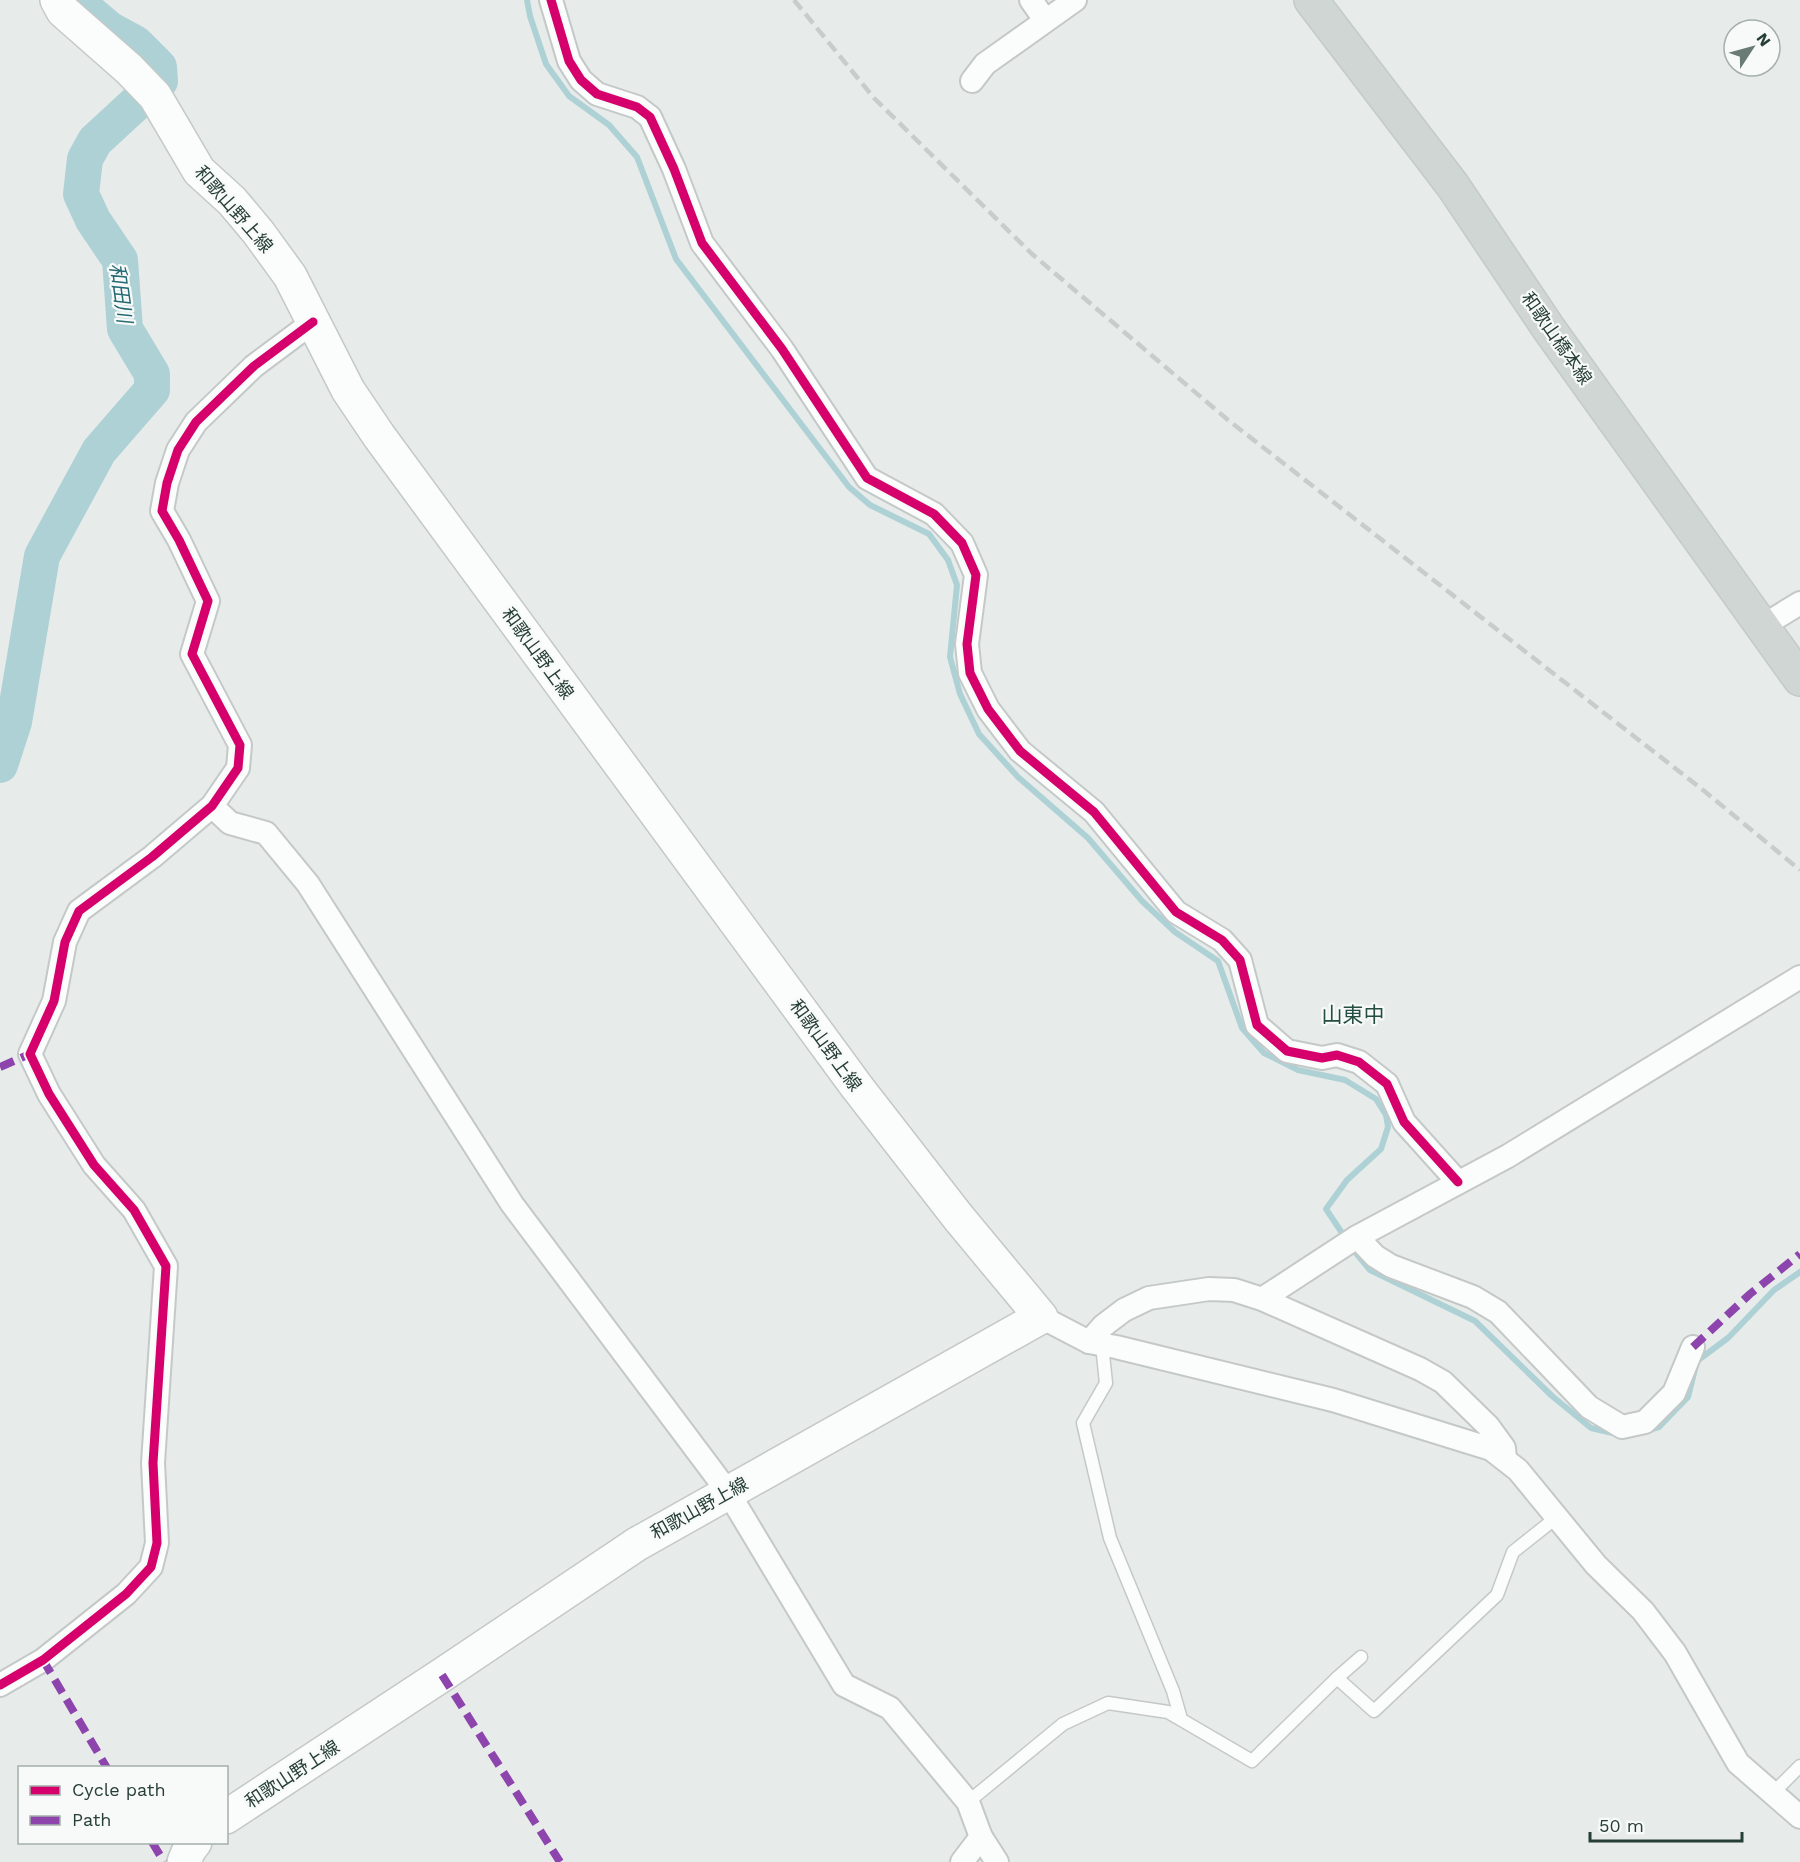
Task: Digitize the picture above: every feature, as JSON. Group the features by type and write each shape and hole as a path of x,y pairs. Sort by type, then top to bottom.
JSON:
{"main road":[{"name":"和歌山野上線","path":"57,0 63,10 129,69 151,92 199,171 232,201 290,276 348,390 400,465 857,1087 958,1217 1041,1317 637,1544 228,1816"},
{"name":"和歌山橋本線","path":"1311,0 1452,186 1549,328 1800,679"},
{"path":"184,1862 194,1844"}],"street":[{"path":"551,0 569,61 581,80 597,94 637,107 650,117 674,169 702,243 782,349 867,477 934,514 962,543 976,575 967,644 970,673 988,709 1020,751 1094,812 1176,912 1222,940 1240,960 1257,1024 1287,1051 1322,1059 1337,1055 1359,1062 1387,1084 1404,1122 1458,1182"},
{"path":"1031,0 1045,20"},
{"path":"972,81 985,64 1075,0"},
{"path":"0,1685 43,1660 126,1594 151,1568 157,1543 153,1463 166,1266 134,1210 94,1165 49,1094 30,1054 54,1000 64,942 79,911 153,857 212,806 238,768 240,745 192,654 208,601 179,540 162,511 167,483 177,450 196,422 254,366 313,322"},
{"path":"1761,627 1800,603"},
{"path":"212,806 230,823 266,833 308,884 512,1204 728,1492 844,1685 890,1708 968,1802 981,1837 997,1862"},
{"path":"1262,1299 1357,1237 1508,1156 1800,977"},
{"path":"1357,1237 1375,1256 1391,1266 1473,1297 1498,1312 1589,1407 1622,1427 1645,1422 1674,1393 1693,1347"},
{"path":"1096,1343 1103,1326 1117,1315 1149,1298 1209,1289 1234,1290 1262,1299 1420,1369 1443,1382 1488,1426 1504,1448 1505,1460"},
{"path":"1041,1317 1096,1343 1333,1400 1491,1449 1518,1470 1596,1565 1643,1611 1675,1653 1738,1763 1800,1817"},
{"path":"962,1862 981,1837"}],"lane":[{"path":"1096,1343 1106,1383 1083,1423 1110,1538 1173,1691 1181,1719"},
{"path":"1337,1678 1374,1711 1497,1595 1513,1552 1557,1517"},
{"path":"968,1802 1063,1724 1108,1702 1168,1712 1252,1761 1361,1657"},
{"path":"1772,1794 1800,1766"}],"waterway":[{"name":"和田川","path":"0,765 14,722 42,556 99,451 152,390 152,374 125,329 120,260 93,220 81,194 85,159 95,141 160,81 159,67 135,43 109,29 75,0"},
{"path":"527,0 546,64 569,96 609,125 637,157 676,259 849,487 870,505 929,534 948,560 957,585 950,657 960,694 979,734 1018,777 1088,838 1142,901 1175,932 1218,961 1242,1028 1264,1053 1298,1070 1345,1080 1376,1099 1386,1115 1388,1127 1381,1149 1347,1180 1326,1209 1346,1239"},
{"path":"1351,1247 1370,1270 1475,1321 1552,1396 1591,1428 1617,1434"},
{"path":"1648,1430 1659,1427 1688,1397 1697,1361 1728,1338 1774,1290 1800,1272"}],"railway":[{"path":"794,0 874,98 1032,254 1228,420 1703,790 1800,870"}],"marked path":[{"path":"0,1067 30,1054"},
{"path":"1693,1347 1750,1294 1800,1254"},
{"path":"43,1660 106,1766"},
{"path":"442,1675 560,1862"},
{"path":"153,1844 164,1862"}],"cycle path":[{"path":"551,0 569,61 581,80 597,94 637,107 650,117 674,169 702,243 782,349 867,478 934,514 962,543 976,575 967,644 970,673 988,709 1020,751 1094,812 1176,912 1222,940 1240,960 1257,1025 1287,1051 1322,1058 1337,1055 1359,1062 1387,1084 1404,1122 1458,1182"},
{"path":"0,1685 43,1660 126,1594 151,1567 157,1543 153,1463 166,1266 134,1210 94,1165 49,1094 30,1054 54,1001 65,942 79,911 152,857 212,806 238,768 240,745 192,654 208,601 179,540 162,511 167,483 178,450 196,422 254,366 313,322"}],"district":[{"name":"山東中","path":"1353,1014"}]}
